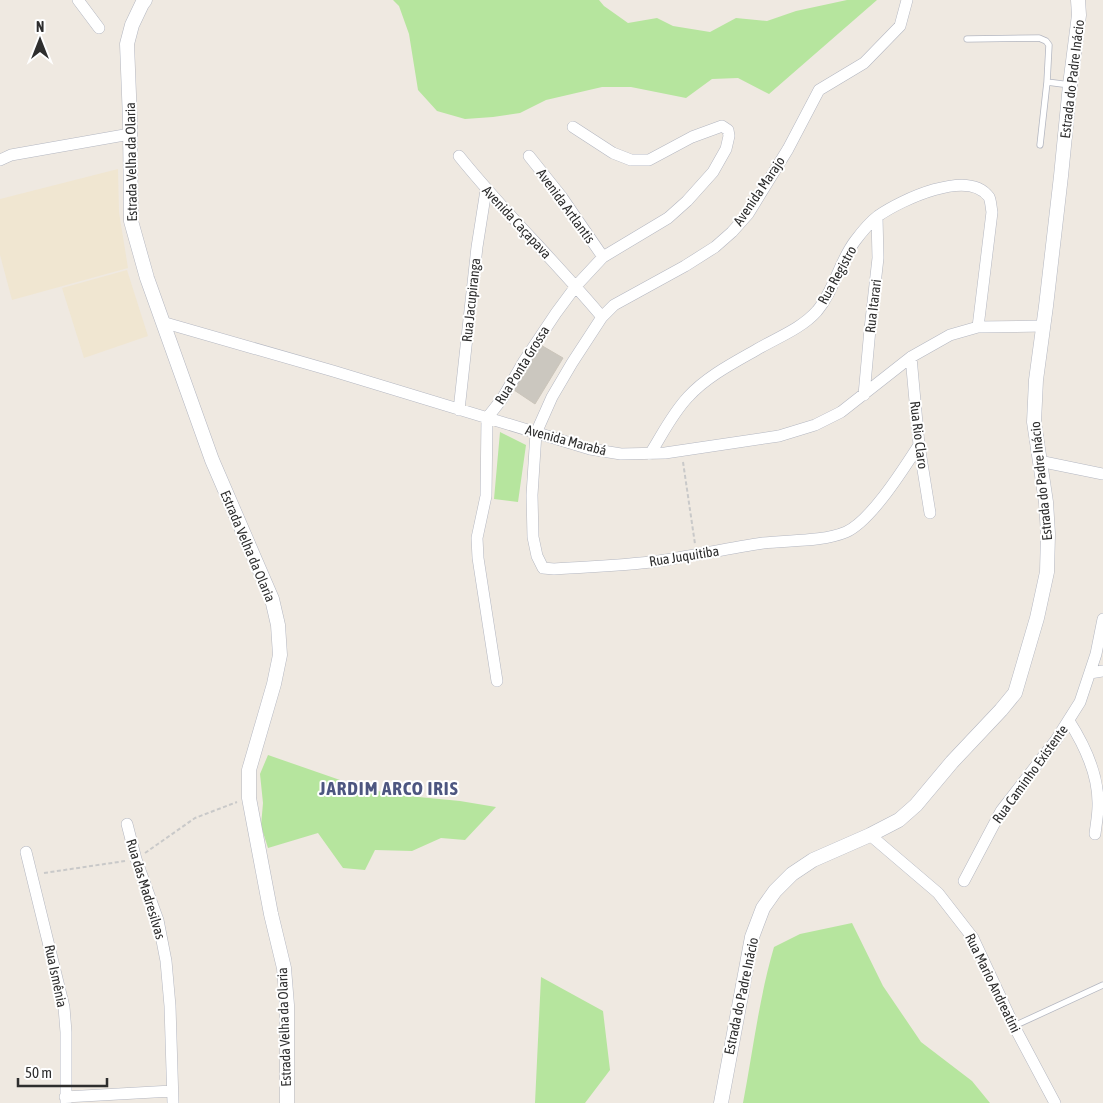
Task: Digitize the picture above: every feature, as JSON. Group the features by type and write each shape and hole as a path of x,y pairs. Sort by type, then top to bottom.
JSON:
{"street":[{"path":"78,0 99,28"},
{"name":"Estrada Velha da Olaria","path":"145,0 132,25 128,44 130,220 146,278 212,460 272,599 278,625 280,655 274,684 249,770 248,798 271,914 284,968 286,1103"},
{"name":"Avenida Marajo","path":"536,433 552,397 602,317 614,305 685,266 715,247 732,232 748,214 788,149 819,90 864,63 900,26 908,0"},
{"name":"Estrada do Padre Inácio","path":"721,1103 752,936 764,908 775,891 792,874 813,860 899,820 916,805 952,762 1015,693 1037,618 1047,572 1048,534 1046,502 1034,422 1036,380 1062,176 1070,85 1079,15 1078,0"},
{"name":"Rua Ponta Grossa","path":"497,681 478,558 477,538 486,496 487,418 502,399 524,361 576,286 603,257 668,218 687,201 713,172 726,149 729,136 728,130 722,126 692,137 648,160 631,160 613,153 574,127"},
{"path":"0,160 11,156 130,134"},
{"name":"Avenida Caçapava","path":"459,156 486,190 576,286 602,317"},
{"name":"Avenida Artlantis","path":"529,156 561,196 603,257"},
{"name":"Rua Registro","path":"650,454 670,419 688,397 708,380 800,326 817,311 829,291 839,267 855,241 877,217 902,202 942,187 962,185 979,188 990,198 992,212 978,327"},
{"name":"Rua Jacupiranga","path":"459,410 477,247 486,190"},
{"name":"Rua Itarari","path":"864,395 878,258 877,217"},
{"name":"Avenida Marabá","path":"162,322 333,371 590,449 621,454 650,454 779,436 815,425 841,412 911,357 950,334 978,327 1042,326"},
{"name":"Rua Rio Claro","path":"911,357 919,445 930,513"},
{"name":"Rua Juquitiba","path":"536,433 532,495 533,537 537,556 544,568 554,570 664,560 828,536 846,531 860,522 880,500 919,445"},
{"path":"1039,461 1103,474"},
{"name":"Rua Caminho Existente","path":"964,881 1001,811 1069,721 1080,702 1090,673 1103,619"},
{"path":"1090,673 1103,671"},
{"name":"Rua Caminho Existente","path":"1069,721 1086,750 1097,786 1098,807 1094,834"},
{"name":"Rua das Madresilvas","path":"127,824 136,859 158,920 166,961 170,1006 173,1103"},
{"name":"Rua Mario Andreatini","path":"870,835 938,893 954,911 973,938 1014,1026 1055,1103"},
{"name":"Rua Ismênia","path":"26,852 64,1007 66,1032 65,1100"},
{"path":"65,1100 172,1091"}],"lane":[{"path":"967,39 1040,38 1049,45 1040,145"},
{"path":"1047,82 1070,85"},
{"path":"1014,1026 1103,985"}],"path":[{"path":"682,450 696,554"},
{"path":"32,875 136,859 195,818 248,798"}],"shaded area":[{"path":"118,169 119,212 128,268 12,300 0,255 0,199"},
{"path":"127,270 148,336 84,358 62,288"}],"green space":[{"path":"393,0 599,0 604,6 628,23 657,18 673,26 710,32 736,18 767,21 796,11 847,0 877,0 769,94 738,78 712,79 686,98 631,87 602,87 546,100 520,113 465,119 437,111 418,90 409,34 399,6"},
{"path":"500,432 526,445 518,502 494,499"},
{"path":"268,755 363,788 398,795 460,801 496,807 465,840 441,838 412,851 375,850 365,870 343,868 318,833 268,848 261,826 263,803 260,774"},
{"path":"852,923 883,986 921,1042 972,1081 990,1103 743,1103 760,1005 774,947 800,934"},
{"path":"541,977 603,1011 610,1070 585,1103 535,1103"}],"building":[{"path":"539,344 563,358 535,404 511,388"}],"district":[{"name":"JARDIM ARCO IRIS","path":"389,788"}]}
